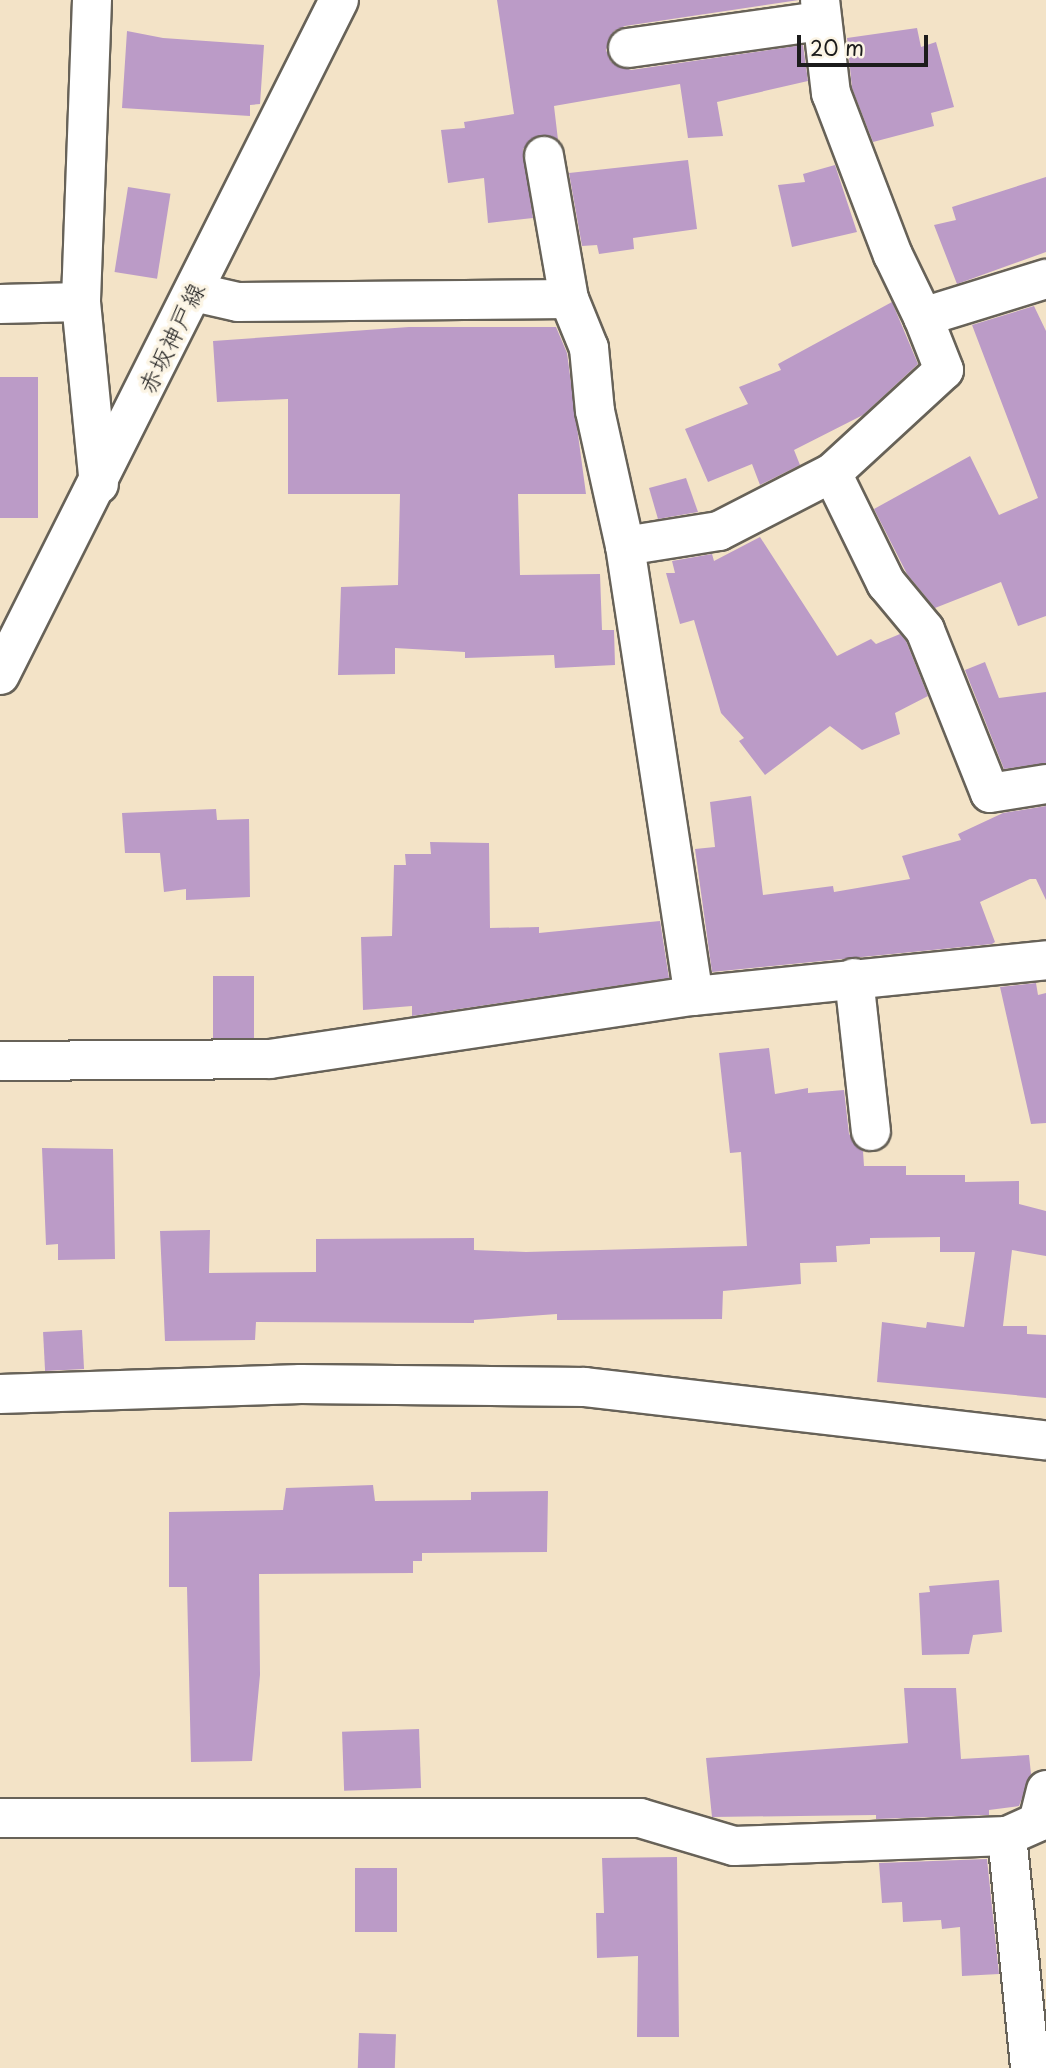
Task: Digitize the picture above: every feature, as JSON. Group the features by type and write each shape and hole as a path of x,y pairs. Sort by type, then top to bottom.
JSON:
{"street":[{"path":"92,0 81,302 99,484"},
{"name":"赤坂神戸線","path":"0,675 99,484 339,0"},
{"path":"625,546 719,530 832,473 944,370 923,317 893,255 831,93 820,10 628,48"},
{"path":"544,156 569,299 589,348 595,411 625,546 694,996"},
{"path":"923,317 1046,279"},
{"path":"194,292 237,302 569,299"},
{"path":"0,304 81,302"},
{"path":"832,473 886,583 925,630 990,793 1046,784"},
{"path":"0,1061 270,1059 694,996 1046,960"},
{"path":"854,978 872,1131"},
{"path":"0,1394 301,1384 585,1387 1046,1440"},
{"path":"0,1818 640,1818 734,1846 1007,1836 1038,1822 1046,1790"},
{"path":"1007,1836 1030,2068"}],"building":[{"path":"497,0 799,0 625,26 614,31 606,50 611,62 631,70 803,45 808,81 717,102 723,136 688,138 680,84 554,106 558,140 540,135 523,149 533,218 488,223 484,178 448,183 441,130 465,128 464,122 514,114"},
{"path":"917,28 921,47 936,42 954,107 931,113 934,126 873,142 852,88 847,38"},
{"path":"127,31 163,38 264,45 260,104 250,105 250,116 122,108"},
{"path":"688,160 697,229 633,238 634,249 599,254 597,245 582,246 569,173"},
{"path":"835,165 857,232 792,247 778,185 805,182 803,174"},
{"path":"1046,177 1046,252 957,284 934,225 956,220 952,207"},
{"path":"128,187 170,194 157,279 115,272"},
{"path":"892,302 918,364 863,415 794,450 800,465 760,485 752,464 708,482 685,429 748,404 739,387 781,370 778,364"},
{"path":"1034,306 1046,331 1046,616 1018,626 1001,582 935,608 907,574 874,509 970,456 999,515 1038,498 972,325"},
{"path":"409,327 556,327 567,353 586,494 518,494 520,575 600,574 602,630 614,630 615,665 555,668 554,655 465,658 465,652 395,648 395,674 338,675 341,587 398,585 400,494 288,494 288,399 217,402 213,341"},
{"path":"0,377 38,377 38,518 0,518"},
{"path":"686,478 698,512 658,519 649,488"},
{"path":"760,537 837,656 871,639 876,644 900,634 906,641 928,696 895,713 900,734 862,750 830,726 765,775 739,741 744,738 721,713 694,620 680,624 666,573 675,573 672,561 712,554 714,561"},
{"path":"985,662 999,698 1046,692 1046,763 1004,769 965,670"},
{"path":"751,796 763,895 833,886 834,892 910,879 902,856 961,840 958,834 1003,813 1046,806 1046,900 1036,879 1030,879 980,902 995,942 992,944 712,972 695,849 715,847 710,802"},
{"path":"216,809 217,820 249,819 250,897 186,900 186,889 164,892 160,853 125,853 122,813"},
{"path":"430,842 489,843 490,928 539,927 539,933 660,921 669,978 412,1016 412,1006 363,1010 361,937 392,936 394,865 406,865 405,854 431,854"},
{"path":"213,976 254,976 254,1038 213,1038"},
{"path":"1036,983 1038,995 1046,993 1046,1123 1031,1124 1000,987"},
{"path":"769,1048 775,1094 808,1088 808,1093 844,1090 849,1134 863,1151 864,1166 906,1166 906,1175 965,1175 965,1182 1019,1181 1019,1204 1046,1211 1046,1256 1012,1250 1003,1326 1027,1326 1027,1334 1046,1335 1046,1398 877,1382 882,1322 926,1328 927,1322 964,1327 975,1252 940,1252 940,1237 870,1238 870,1244 836,1246 837,1262 800,1263 801,1284 723,1291 722,1319 557,1320 557,1314 474,1320 474,1323 256,1322 255,1340 165,1341 160,1231 210,1230 209,1273 316,1272 316,1239 474,1238 474,1250 526,1252 747,1246 741,1152 730,1153 719,1053"},
{"path":"42,1148 113,1149 115,1259 58,1260 58,1244 46,1245"},
{"path":"82,1330 84,1369 45,1371 43,1332"},
{"path":"373,1485 375,1501 471,1500 471,1492 548,1491 547,1552 422,1553 422,1561 413,1561 413,1573 259,1574 260,1675 252,1761 191,1762 187,1587 169,1587 169,1512 283,1510 286,1488"},
{"path":"999,1580 1002,1632 973,1635 969,1654 922,1655 919,1593 930,1592 929,1586"},
{"path":"904,1688 956,1688 961,1759 1029,1755 1031,1774 1019,1806 989,1810 989,1815 876,1819 876,1815 712,1817 706,1758 908,1743"},
{"path":"419,1729 421,1788 344,1791 342,1732"},
{"path":"677,1857 679,2037 637,2037 638,1956 597,1958 596,1913 604,1913 602,1858"},
{"path":"987,1859 999,1974 962,1976 960,1927 942,1929 941,1920 903,1922 902,1902 882,1903 879,1863"},
{"path":"355,1868 397,1868 397,1932 355,1932"},
{"path":"359,2033 396,2034 395,2068 358,2068"}]}
